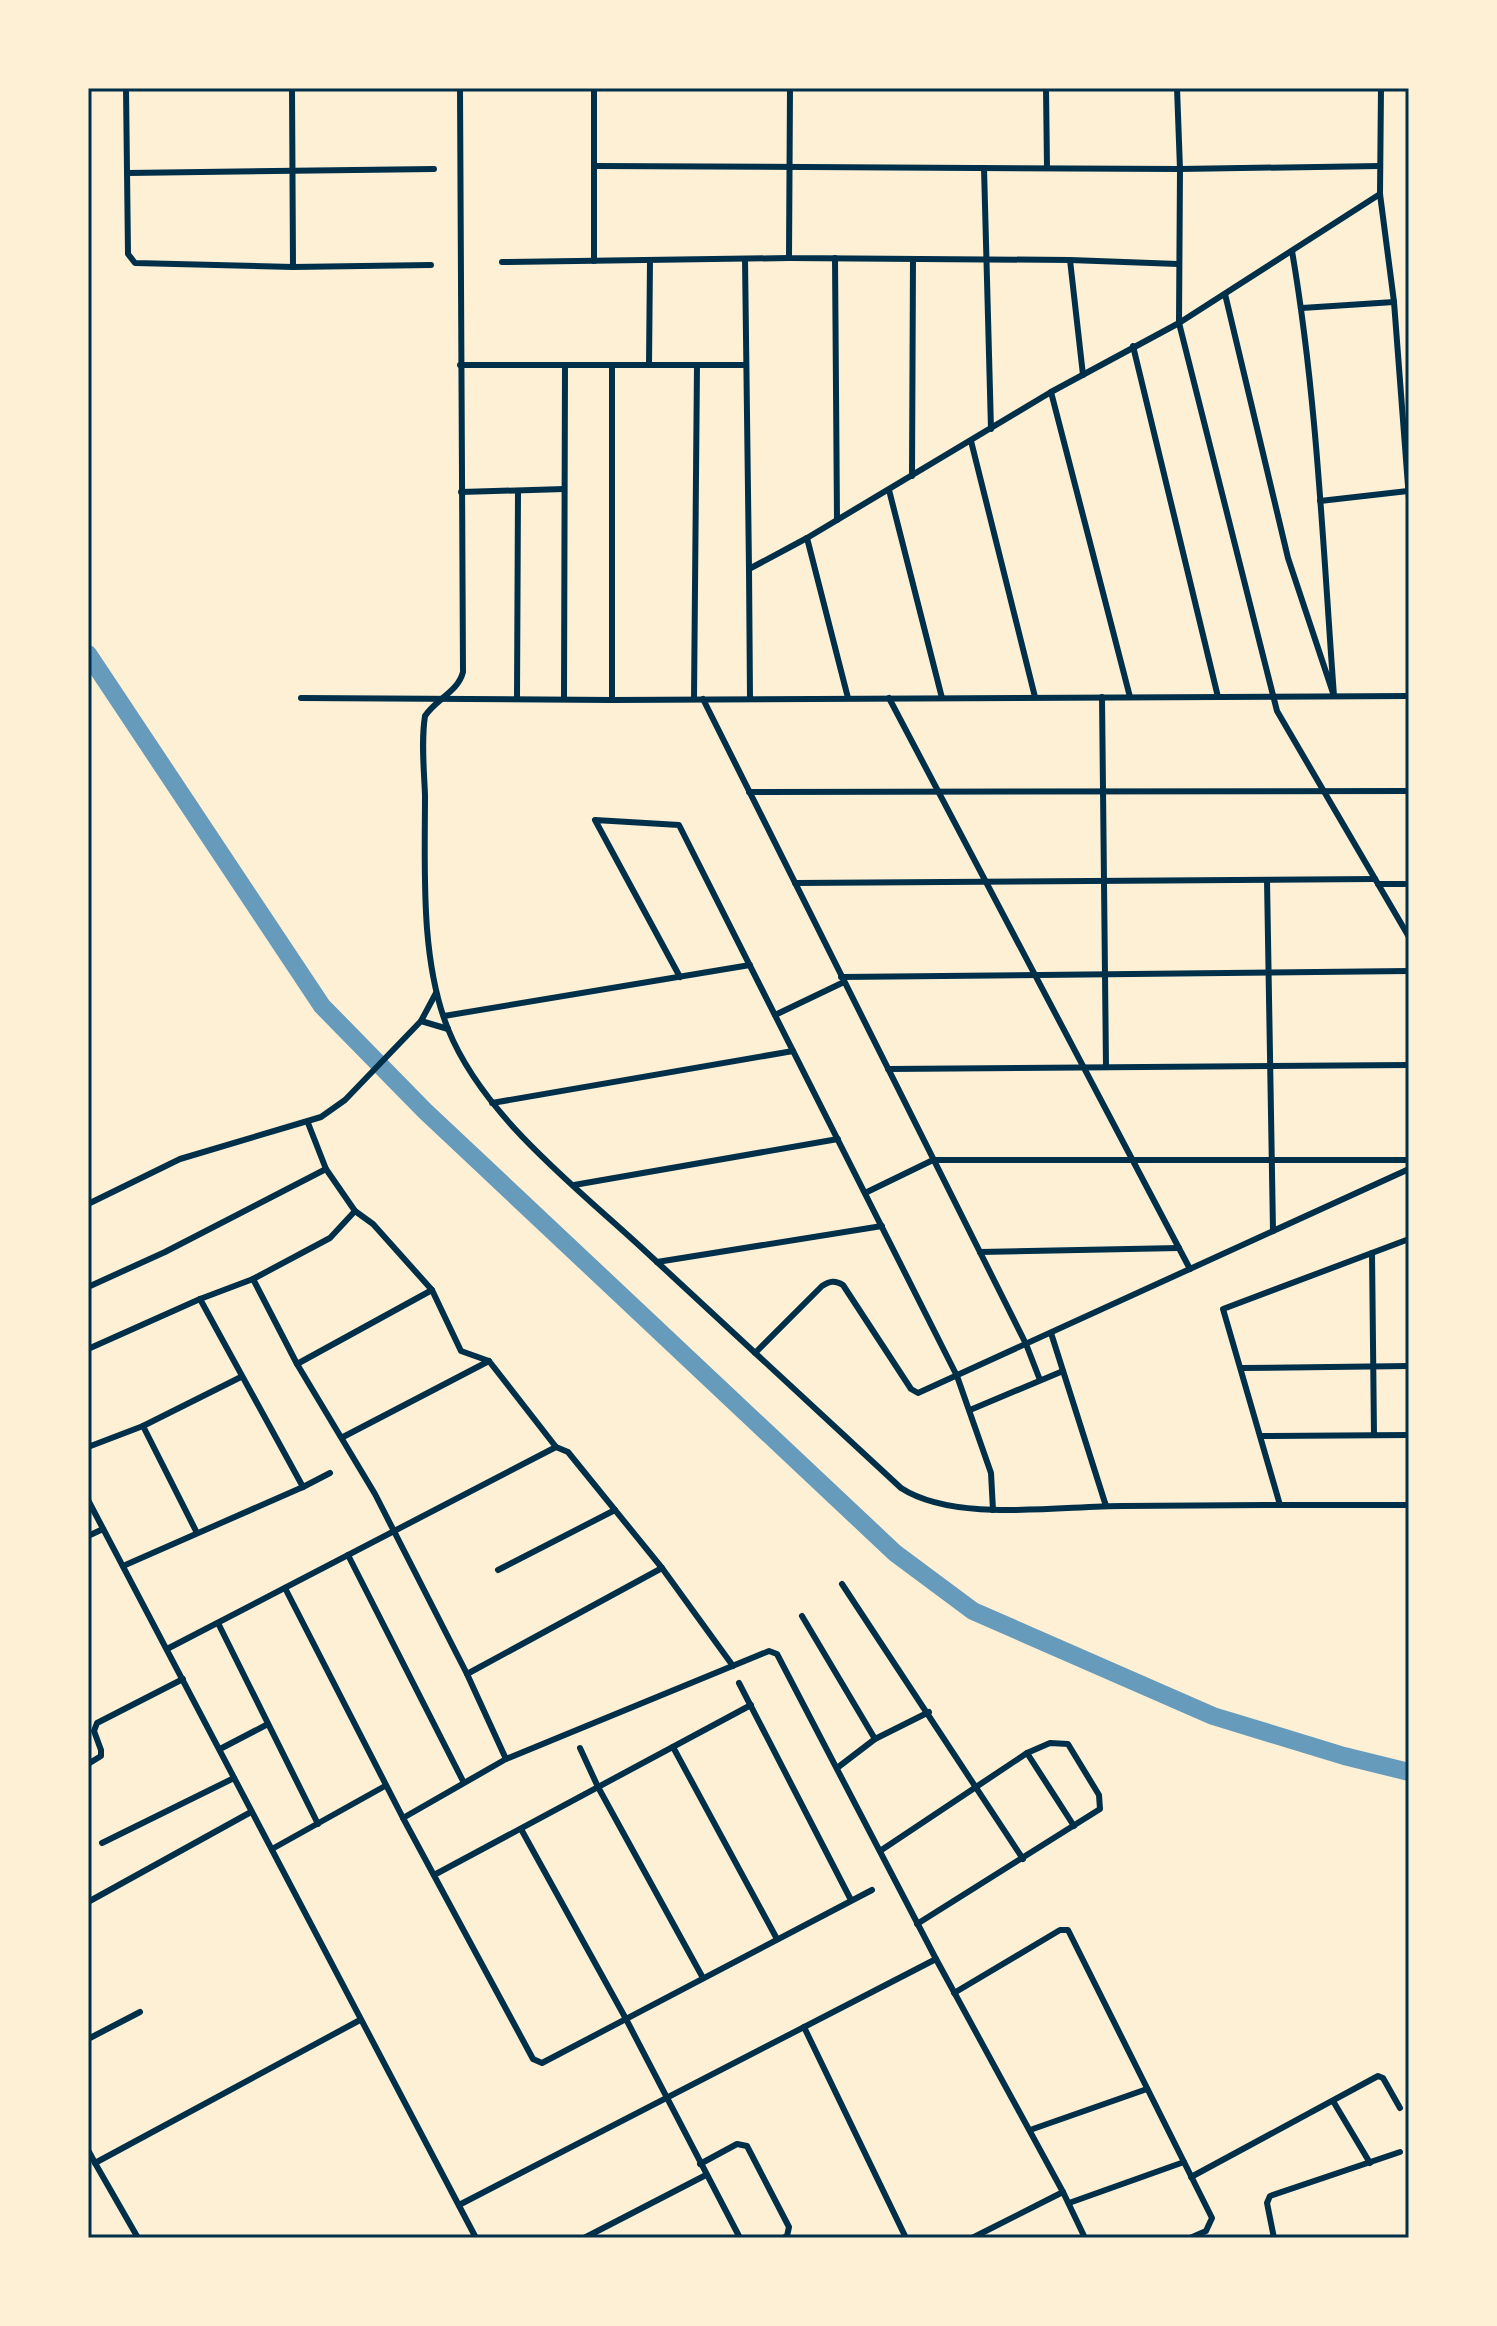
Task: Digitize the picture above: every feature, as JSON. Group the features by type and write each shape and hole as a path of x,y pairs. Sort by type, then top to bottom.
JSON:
{"street":[{"path":"126,88 128,254 135,263 293,267 431,265"},
{"path":"292,88 293,267"},
{"path":"460,88 463,672 457,686 427,711 424,721 425,851 429,942 436,993 448,1029 474,1077 492,1103 574,1185 912,1496 937,1504 993,1510 1106,1506 1409,1505"},
{"path":"594,88 594,261"},
{"path":"789,258 790,88"},
{"path":"1046,88 1047,168"},
{"path":"1177,88 1179,323 1277,711 1409,937"},
{"path":"1381,88 1380,194 1394,302 1409,499"},
{"path":"594,166 1180,169 1380,166"},
{"path":"984,168 984,259 991,429"},
{"path":"127,173 434,169"},
{"path":"749,569 889,490 1051,392 1179,323 1380,194"},
{"path":"1292,251 1302,308 1334,696"},
{"path":"502,262 835,258 1178,264"},
{"path":"835,258 837,520"},
{"path":"745,259 750,699"},
{"path":"912,476 913,259"},
{"path":"649,365 650,260"},
{"path":"1070,260 1083,375"},
{"path":"1225,294 1288,558 1334,696"},
{"path":"1302,308 1394,302"},
{"path":"1133,346 1218,697"},
{"path":"460,365 746,365"},
{"path":"564,699 565,365"},
{"path":"612,365 612,700"},
{"path":"694,699 697,365"},
{"path":"1051,392 1130,697"},
{"path":"971,441 1035,697"},
{"path":"461,492 564,489"},
{"path":"889,490 942,698"},
{"path":"517,698 518,491"},
{"path":"1320,501 1408,491"},
{"path":"807,538 848,698"},
{"path":"301,698 612,700 1409,696"},
{"path":"1102,697 1106,1067"},
{"path":"889,698 1190,1269"},
{"path":"703,699 1026,1344 1040,1380"},
{"path":"749,792 1409,791"},
{"path":"680,977 595,820 679,825 957,1376 991,1473 993,1510"},
{"path":"795,883 1267,880 1409,884"},
{"path":"1267,880 1273,1231"},
{"path":"444,1016 750,965"},
{"path":"775,1015 842,979 1409,971"},
{"path":"88,1204 180,1159 321,1117 345,1100 421,1021 436,993"},
{"path":"421,1021 448,1029"},
{"path":"492,1103 793,1051"},
{"path":"888,1069 1409,1065"},
{"path":"308,1123 326,1169 355,1211 373,1224 432,1290 461,1351 489,1361 556,1447 568,1452 662,1568 733,1666"},
{"path":"574,1185 838,1139"},
{"path":"865,1193 933,1160 1409,1160"},
{"path":"88,1287 165,1252 326,1169"},
{"path":"755,1353 822,1286 830,1281 838,1282 843,1285 911,1389 918,1393 1409,1169"},
{"path":"88,1349 253,1279 330,1238 355,1211"},
{"path":"657,1262 882,1226"},
{"path":"1280,1505 1223,1309 1409,1239"},
{"path":"980,1252 1179,1248"},
{"path":"1372,1253 1374,1435"},
{"path":"253,1279 297,1364 343,1437 395,1532 506,1759"},
{"path":"297,1364 432,1290"},
{"path":"200,1299 303,1487"},
{"path":"1051,1333 1106,1506"},
{"path":"343,1437 489,1361"},
{"path":"1241,1368 1409,1366"},
{"path":"970,1410 1063,1371"},
{"path":"88,1447 143,1426 241,1377"},
{"path":"143,1426 197,1533"},
{"path":"1261,1436 1409,1435"},
{"path":"167,1649 556,1447"},
{"path":"123,1566 330,1473"},
{"path":"88,1500 476,2238"},
{"path":"498,1570 615,1510"},
{"path":"88,1536 103,1529"},
{"path":"348,1555 463,1781"},
{"path":"467,1674 662,1568"},
{"path":"842,1584 1023,1859"},
{"path":"285,1588 385,1786 533,2059 542,2063 872,1890"},
{"path":"802,1616 875,1739"},
{"path":"218,1623 318,1824"},
{"path":"403,1818 506,1759 769,1651 777,1654 1085,2238"},
{"path":"93,1727 183,1679"},
{"path":"739,1683 851,1900"},
{"path":"434,1875 751,1705"},
{"path":"837,1768 875,1739 929,1712"},
{"path":"88,1718 101,1756 88,1764"},
{"path":"220,1749 268,1724"},
{"path":"880,1851 1027,1753 1050,1743 1068,1744 1099,1795 1100,1809 917,1924"},
{"path":"673,1747 777,1939"},
{"path":"580,1748 598,1787 703,1978"},
{"path":"1027,1753 1074,1826"},
{"path":"102,1843 234,1778"},
{"path":"272,1849 385,1786"},
{"path":"88,1902 251,1812"},
{"path":"521,1829 626,2019 740,2238"},
{"path":"954,1993 1060,1930 1068,1930 1212,2218 1206,2231 1190,2238"},
{"path":"459,2205 936,1959"},
{"path":"88,2039 140,2012"},
{"path":"95,2163 360,2020"},
{"path":"804,2027 906,2238"},
{"path":"1191,2177 1378,2076 1383,2078 1400,2108"},
{"path":"1030,2130 1147,2089"},
{"path":"1333,2101 1370,2163"},
{"path":"700,2164 737,2144 747,2146 789,2227 787,2236 783,2238"},
{"path":"88,2150 138,2238"},
{"path":"1274,2238 1267,2203 1270,2196 1400,2152"},
{"path":"1069,2203 1184,2162"},
{"path":"584,2238 706,2175"},
{"path":"972,2238 1063,2192"}],"waterway":[{"path":"88,654 322,1006 425,1111 895,1553 973,1611 1213,1716 1344,1756 1409,1772"}]}
